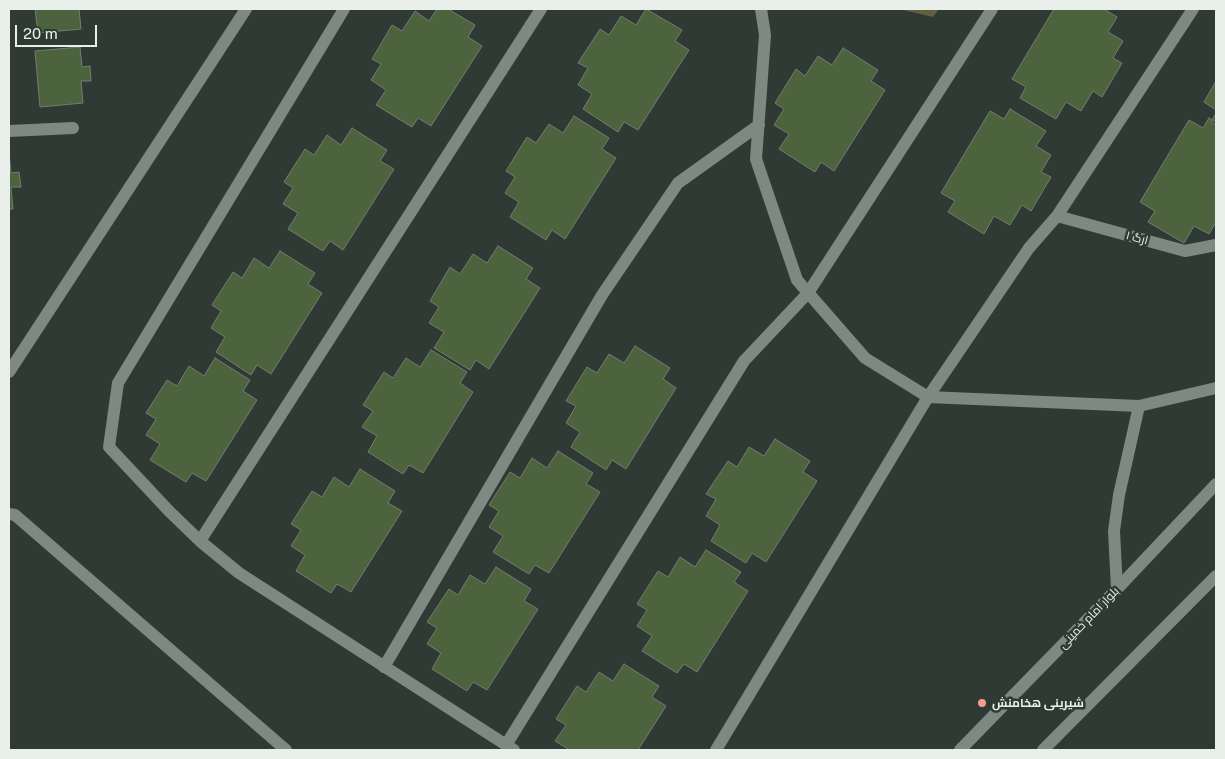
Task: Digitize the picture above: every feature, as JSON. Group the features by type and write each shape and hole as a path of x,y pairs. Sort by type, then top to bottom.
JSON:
{"street":[{"path":"9,372 246,9"},
{"path":"344,9 118,383 109,447 200,542 239,573 510,748 744,361 808,293 992,9"},
{"path":"200,542 541,9"},
{"path":"761,9 765,35 756,159 797,280 865,358 928,398 1139,406 1216,388"},
{"path":"716,750 928,398 1028,248 1058,216 1193,9"},
{"path":"384,667 602,295 678,183 759,125"},
{"path":"9,131 73,128"},
{"name":"ارگ ۱","path":"1058,216 1185,251 1216,245"},
{"path":"1117,589 1114,531 1119,495 1139,406"},
{"name":"بلوار امام خمینی","path":"960,750 1216,484"},
{"path":"9,514 15,515 286,750"},
{"path":"1043,750 1216,576"}],"green space":[{"path":"899,9 939,9 933,17"}],"building":[{"path":"35,9 79,9 81,29 38,33"},
{"path":"437,9 448,9 475,25 468,37 482,46 431,126 418,118 412,127 376,105 386,90 371,80 381,64 372,59 392,25 402,31 415,11 429,21"},
{"path":"646,9 682,30 675,41 689,50 638,130 624,122 618,132 583,109 592,94 578,85 588,68 578,63 600,29 609,35 621,16 636,25"},
{"path":"1054,9 1104,9 1117,17 1108,32 1123,41 1113,58 1122,63 1102,97 1093,91 1081,111 1066,102 1056,119 1020,98 1026,87 1012,79"},
{"path":"80,47 82,67 90,66 91,81 81,81 83,103 40,107 35,51"},
{"path":"843,48 878,70 871,81 885,90 834,171 821,162 815,172 779,149 789,134 774,125 784,109 775,103 796,69 805,76 818,56 832,65"},
{"path":"1216,81 1216,110 1204,102"},
{"path":"1010,109 1046,131 1036,146 1051,155 1041,172 1051,177 1031,211 1022,205 1010,225 994,216 984,234 948,212 955,201 941,193 990,111 1004,119"},
{"path":"1216,113 1216,125 1211,122"},
{"path":"574,116 609,138 602,149 616,158 565,239 552,230 546,240 510,217 519,202 505,193 515,177 506,171 527,137 536,143 549,124 563,133"},
{"path":"1209,118 1216,123 1216,222 1209,234 1194,226 1184,243 1148,222 1155,211 1140,202 1189,120 1203,128"},
{"path":"352,128 387,150 380,161 394,169 343,250 330,241 323,251 288,229 298,213 283,204 293,188 284,182 305,149 314,155 327,135 341,145"},
{"path":"9,152 11,173 19,172 21,187 11,187 13,209 9,209"},
{"path":"498,246 533,268 526,279 540,288 489,369 476,360 470,370 434,348 444,332 429,323 439,307 430,301 450,267 460,274 473,254 487,263"},
{"path":"280,251 315,273 308,284 322,293 271,374 257,365 251,375 216,352 225,337 211,328 221,311 212,305 233,272 242,278 254,258 269,268"},
{"path":"635,346 670,368 663,379 676,388 626,469 612,460 606,470 571,447 580,432 566,423 576,406 566,401 587,367 597,373 609,354 624,363"},
{"path":"431,350 467,372 460,383 473,392 423,473 409,465 403,474 368,452 377,436 362,427 373,411 363,405 384,372 393,378 406,358 420,367"},
{"path":"215,358 250,380 243,391 257,400 206,481 192,473 186,482 150,460 160,444 146,435 156,419 146,413 167,380 177,386 189,366 204,376"},
{"path":"775,439 810,461 803,472 817,481 766,562 752,553 746,563 711,541 720,525 706,516 716,499 706,494 728,461 737,467 749,447 764,456"},
{"path":"558,451 593,473 586,484 600,492 549,573 535,565 529,574 493,552 503,536 489,527 499,511 489,505 510,472 520,478 532,458 547,468"},
{"path":"360,469 395,491 388,503 402,511 351,592 337,584 331,593 296,571 305,555 291,546 301,530 291,524 312,491 322,497 334,477 349,487"},
{"path":"706,550 741,572 734,582 748,591 697,672 684,664 677,673 642,651 652,636 637,626 647,610 637,604 658,571 668,577 680,557 695,567"},
{"path":"496,567 531,589 524,601 538,609 487,690 473,682 467,691 432,669 441,653 427,644 437,628 427,622 449,589 458,595 470,575 485,584"},
{"path":"624,664 659,686 652,697 666,706 638,750 570,750 555,741 566,725 556,719 577,686 586,692 599,672 613,681"}],"place":[{"name":"شیرینی هخامنش","path":"982,703"}]}
